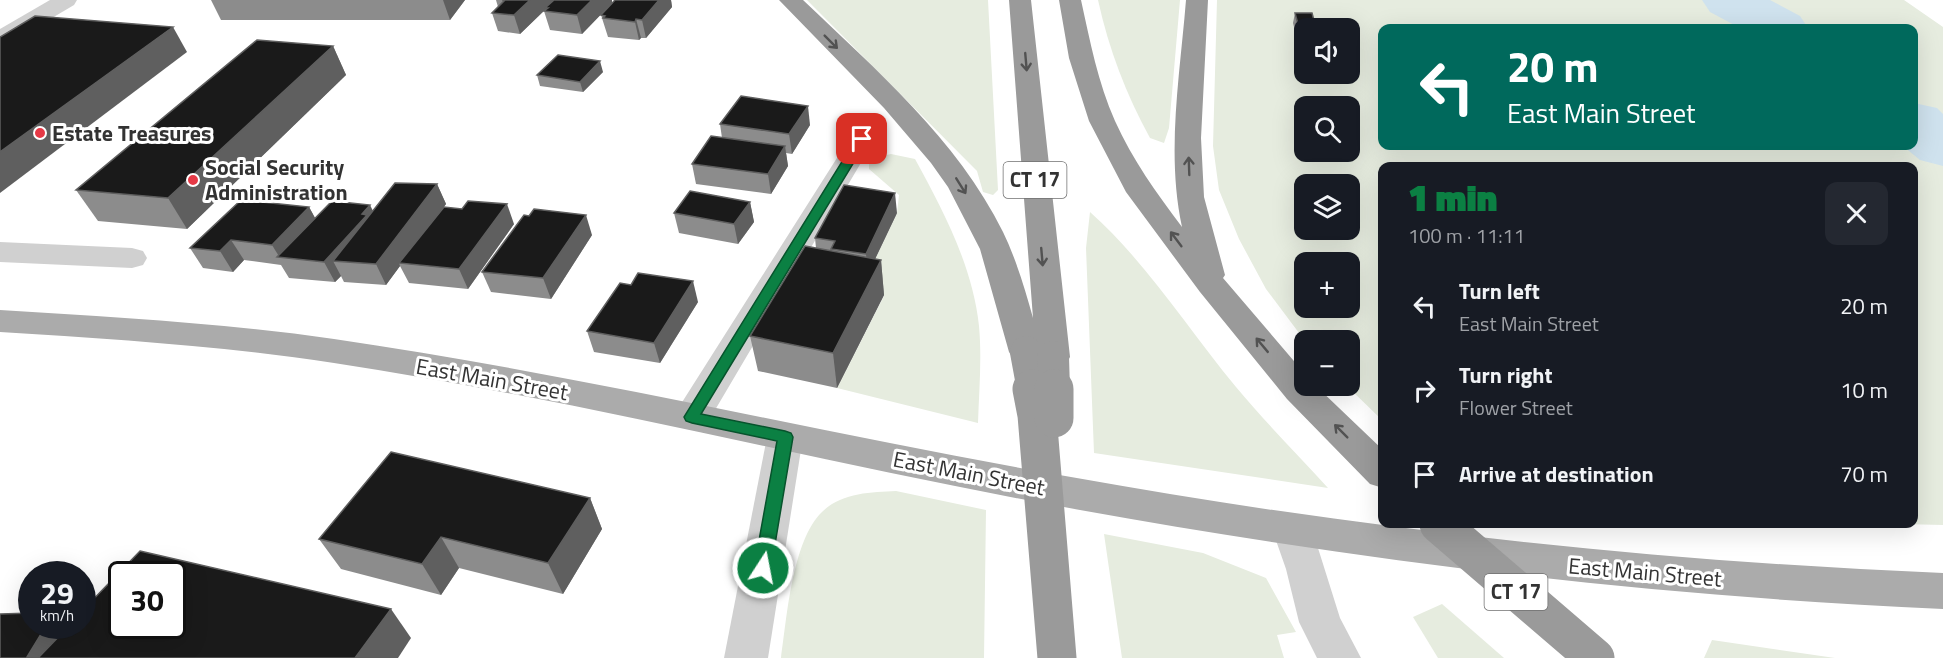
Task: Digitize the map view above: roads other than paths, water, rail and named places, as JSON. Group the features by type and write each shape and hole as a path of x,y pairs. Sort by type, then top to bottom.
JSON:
{"highway":[{"path":"790,0 895,106 928,142 956,178 981,218 1039,354"},
{"path":"1197,0 1188,138 1190,196 1211,285"},
{"name":"CT 17","path":"1021,2 1039,354 1058,658"},
{"path":"1071,2 1081,58 1102,121 1140,192 1211,285 1299,390 1378,467"},
{"name":"CT 17","path":"1443,528 1595,658"}],"main road":[{"name":"East Main Street","path":"0,321 199,335 331,351 492,377 1100,498 1292,529 1548,564 1737,580 1943,591"}],"street":[{"path":"0,39 66,0"},
{"path":"692,417 862,139"},
{"path":"0,252 132,258"},
{"path":"746,658 785,437"},
{"path":"1292,529 1306,569 1320,622 1339,658"}],"waterway":[{"path":"1729,0 1773,24"},
{"path":"1918,125 1943,146"}],"place":[{"name":"Estate Treasures","path":"40,133"},
{"name":"Social Security Administration","path":"193,180"}]}
